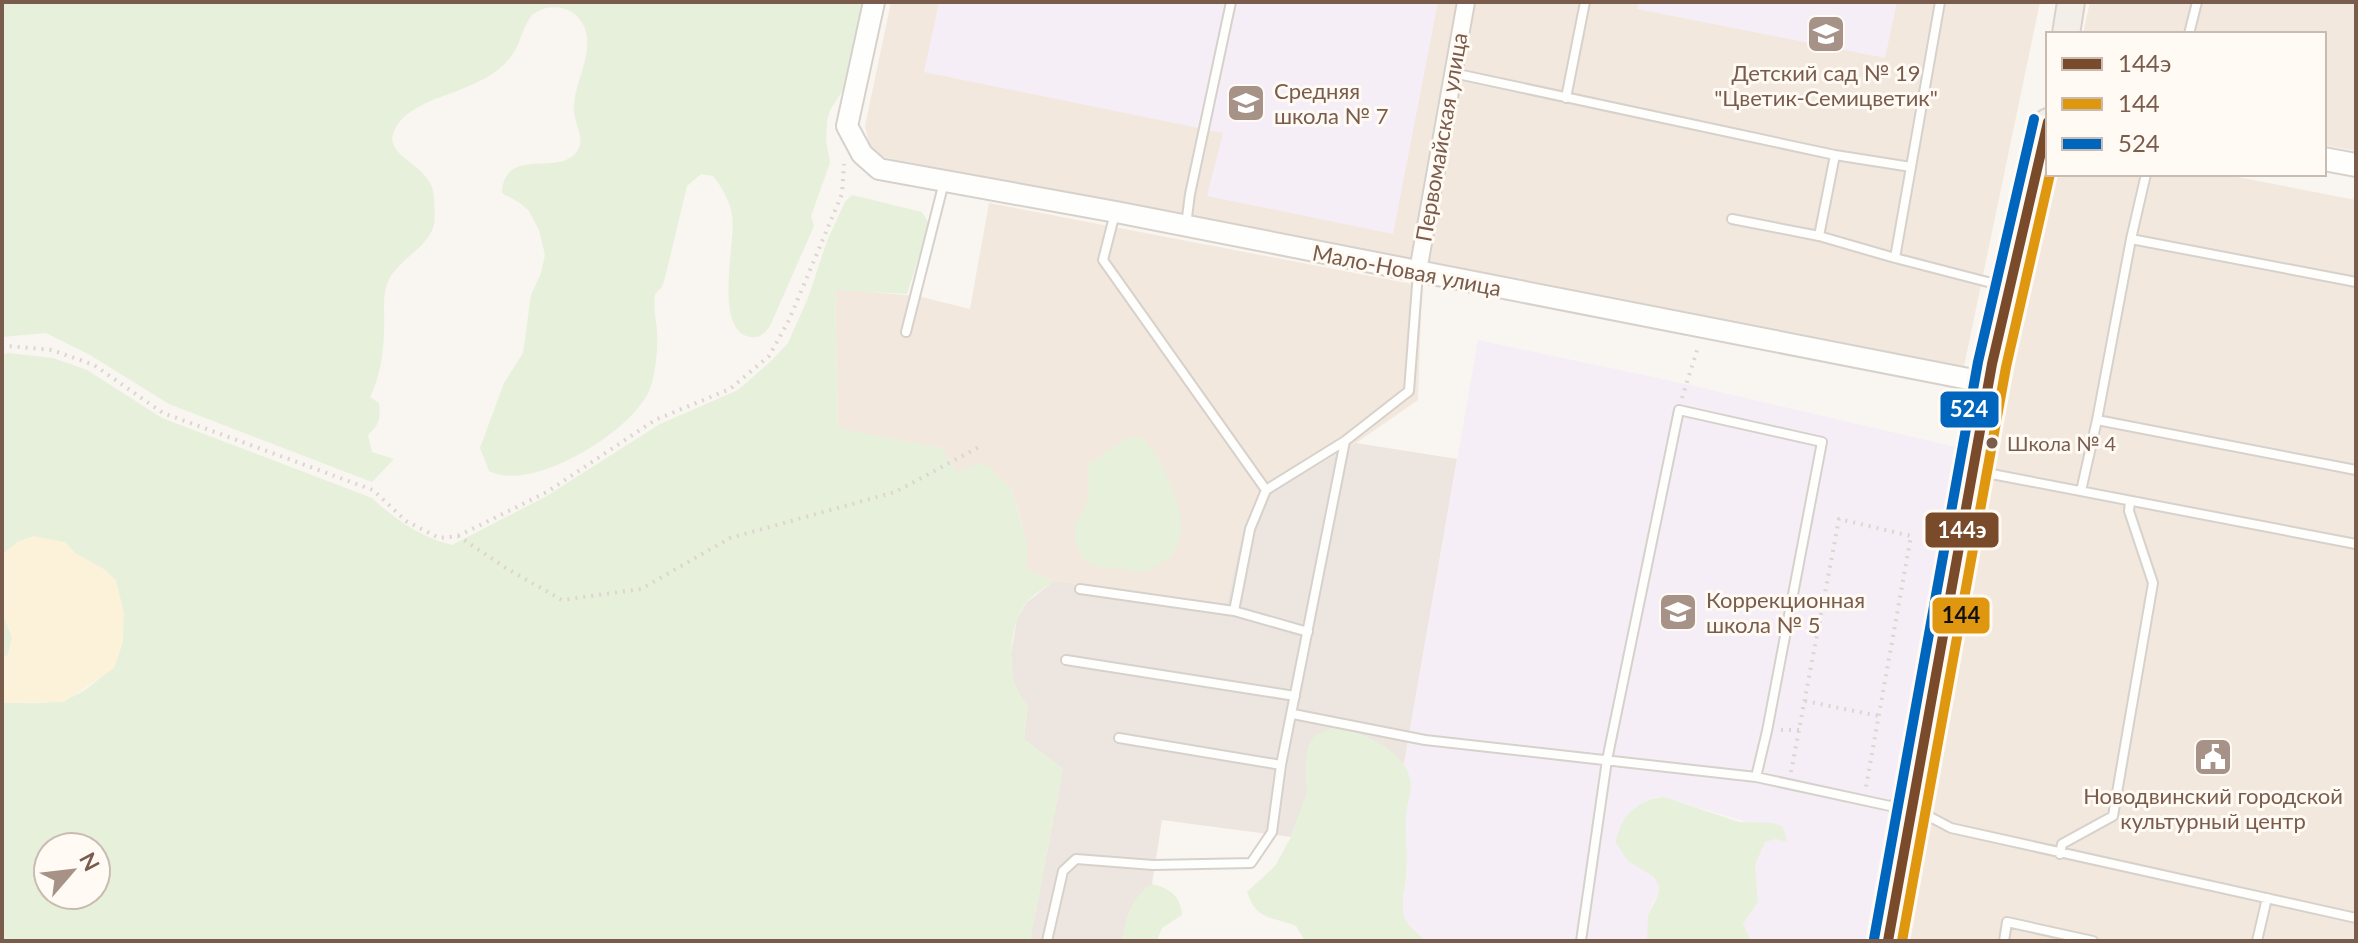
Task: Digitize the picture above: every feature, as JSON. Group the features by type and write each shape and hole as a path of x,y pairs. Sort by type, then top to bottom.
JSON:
{"main road":[{"path":"2066,32 2071,2"},
{"path":"1888,941 1989,383 2046,131"},
{"path":"2326,159 2356,165"}],"street":[{"path":"847,126 874,2"},
{"name":"Первомайская улица","path":"1418,271 1466,2"},
{"name":"Мало-Новая улица","path":"847,126 862,154 879,169 1116,212 1989,383"}],"lane":[{"path":"1186,228 1190,194 1231,2"},
{"path":"1566,98 1585,2"},
{"path":"1895,258 1940,2"},
{"path":"2190,32 2197,2"},
{"path":"1452,73 1835,155 1911,167"},
{"path":"1819,236 1835,155"},
{"path":"2081,491 2146,176"},
{"path":"906,332 945,182"},
{"path":"1116,212 1103,260 1266,490"},
{"path":"1732,219 1819,236 2009,288"},
{"path":"2131,239 2356,282"},
{"path":"1234,611 1250,529 1266,490 1345,441 1409,391 1418,271"},
{"path":"1581,941 1607,760 1679,410 1822,442 1756,777"},
{"path":"2097,420 2356,470"},
{"path":"1047,941 1063,871 1076,859 1153,865 1251,863 1272,832 1281,765 1345,441"},
{"path":"1973,470 2356,544"},
{"path":"2060,854 2062,844 2113,816 2153,583 2129,511 2130,501"},
{"path":"1080,589 1234,611 1308,632"},
{"path":"1066,660 1295,696"},
{"path":"1293,714 1425,740 1756,777 1890,806 1913,803 1951,828 2356,918"},
{"path":"1119,738 1281,765"},
{"path":"2257,941 2267,898"},
{"path":"2004,941 2007,922 2093,941"}],"path":[{"path":"2,348 52,350 94,365 163,413 373,490 406,521 439,538 458,536 547,492 655,420 730,389 769,356 789,320 842,194 847,126"},
{"path":"1679,410 1698,347"},
{"path":"458,536 562,600 641,589 730,538 895,492 983,445"},
{"path":"1789,783 1839,519 1911,536 1864,798"},
{"path":"1805,701 1879,716"}],"shaded area":[{"path":"891,2 2040,2 1963,371 878,156 870,148 865,126"},
{"name":"Средняя школа № 7","path":"939,2 1438,2 1393,234 1207,196 1223,133 924,72"},
{"name":"Детский сад № 19 \"Цветик-Семицветик\"","path":"1639,2 1897,2 1885,58 1637,9"},
{"path":"2090,2 2356,2 2356,151 2326,145 2326,32 2083,32"},
{"path":"2051,176 2232,176 2356,200 2356,941 1906,941"},
{"path":"989,203 1422,286 1418,400 1356,443 1255,501 1244,525 1226,603 1054,581 1027,570 1027,543 1011,489 1003,481 957,472 941,448 838,429 835,289 917,296 970,309"},
{"name":"Коррекционная школа № 5","path":"1478,340 1686,384 1956,447 1865,941 1751,941 1743,924 1758,902 1755,865 1765,842 1776,839 1750,823 1663,797 1653,798 1635,807 1624,853 1628,861 1655,877 1659,886 1658,896 1651,906 1647,941 1425,941 1406,922 1402,910 1407,873 1406,813 1411,789 1404,764"},
{"path":"1356,443 1457,459 1404,764 1377,742 1355,732 1306,759 1307,793 1291,837 1162,820 1152,884 1137,941 1030,941 1063,769 1024,739 1028,704 1013,683 1011,653 1017,619 1026,603 1054,581 1226,603 1244,525 1255,501"}],"green space":[{"path":"2,2 864,2 847,84 830,110 827,121 830,163 811,216 814,226 770,326 762,335 750,337 739,331 732,318 729,302 731,210 713,176 701,174 687,186 665,278 655,294 656,359 651,386 642,403 626,421 580,454 530,474 507,476 489,471 480,448 504,383 523,353 531,295 545,255 539,230 529,211 502,193 505,178 513,169 563,161 573,156 580,145 574,110 587,50 583,23 564,8 540,10 530,18 508,60 493,73 404,117 392,140 401,155 432,186 434,221 429,236 396,269 385,290 382,358 370,397 379,403 379,417 377,425 368,435 372,452 394,459 372,482 169,404 90,355 46,333 2,337"},
{"path":"852,195 922,212 928,228 907,294 835,290 838,428 941,448 957,472 976,464 987,465 1011,489 1027,543 1027,570 1054,581 1025,604 1019,614 1011,656 1015,684 1028,703 1024,739 1063,769 1030,941 2,941 2,703 50,702 83,691 114,668 123,641 123,627 105,570 75,553 65,542 17,542 2,555 2,355 53,358 87,370 162,418 372,498 409,527 452,545 545,497 660,424 738,390 788,343 808,298 827,241 845,202"},
{"path":"1132,437 1143,438 1157,457 1173,491 1181,521 1176,549 1162,563 1143,572 1091,564 1081,556 1074,533 1088,495 1090,463"},
{"path":"2,612 12,637 8,655 2,658"},
{"path":"1333,727 1379,743 1406,768 1411,788 1406,815 1407,869 1403,909 1407,922 1425,941 1305,941 1296,926 1260,913 1247,892 1275,866 1291,837 1307,792 1309,744 1314,736"},
{"path":"1664,797 1739,822 1773,823 1783,827 1787,842 1776,839 1765,842 1755,865 1758,902 1743,924 1751,941 1647,941 1648,915 1658,896 1659,886 1654,877 1628,861 1616,843 1621,825 1631,811 1646,801"},
{"path":"1152,884 1173,894 1182,915 1162,928 1157,941 1122,941 1131,908 1139,894"}],"sand":[{"path":"33,536 65,542 75,553 116,580 124,613 123,641 114,668 64,702 2,703 2,658 8,655 12,637 2,612 2,555 17,542"}],"transit line":[{"name":"524","path":"1874,939 1978,362 2034,119"},
{"name":"144э","path":"1888,941 1992,364 2046,131"},
{"name":"144","path":"1902,941 2006,367 2050,176"}],"place":[{"name":"Детский сад № 19 \"Цветик-Семицветик\"","path":"1826,34"},
{"name":"Средняя школа № 7","path":"1246,103"},
{"name":"Школа № 4","path":"1992,443"},
{"name":"Коррекционная школа № 5","path":"1678,612"},
{"name":"Новодвинский городской культурный центр","path":"2213,757"}]}
